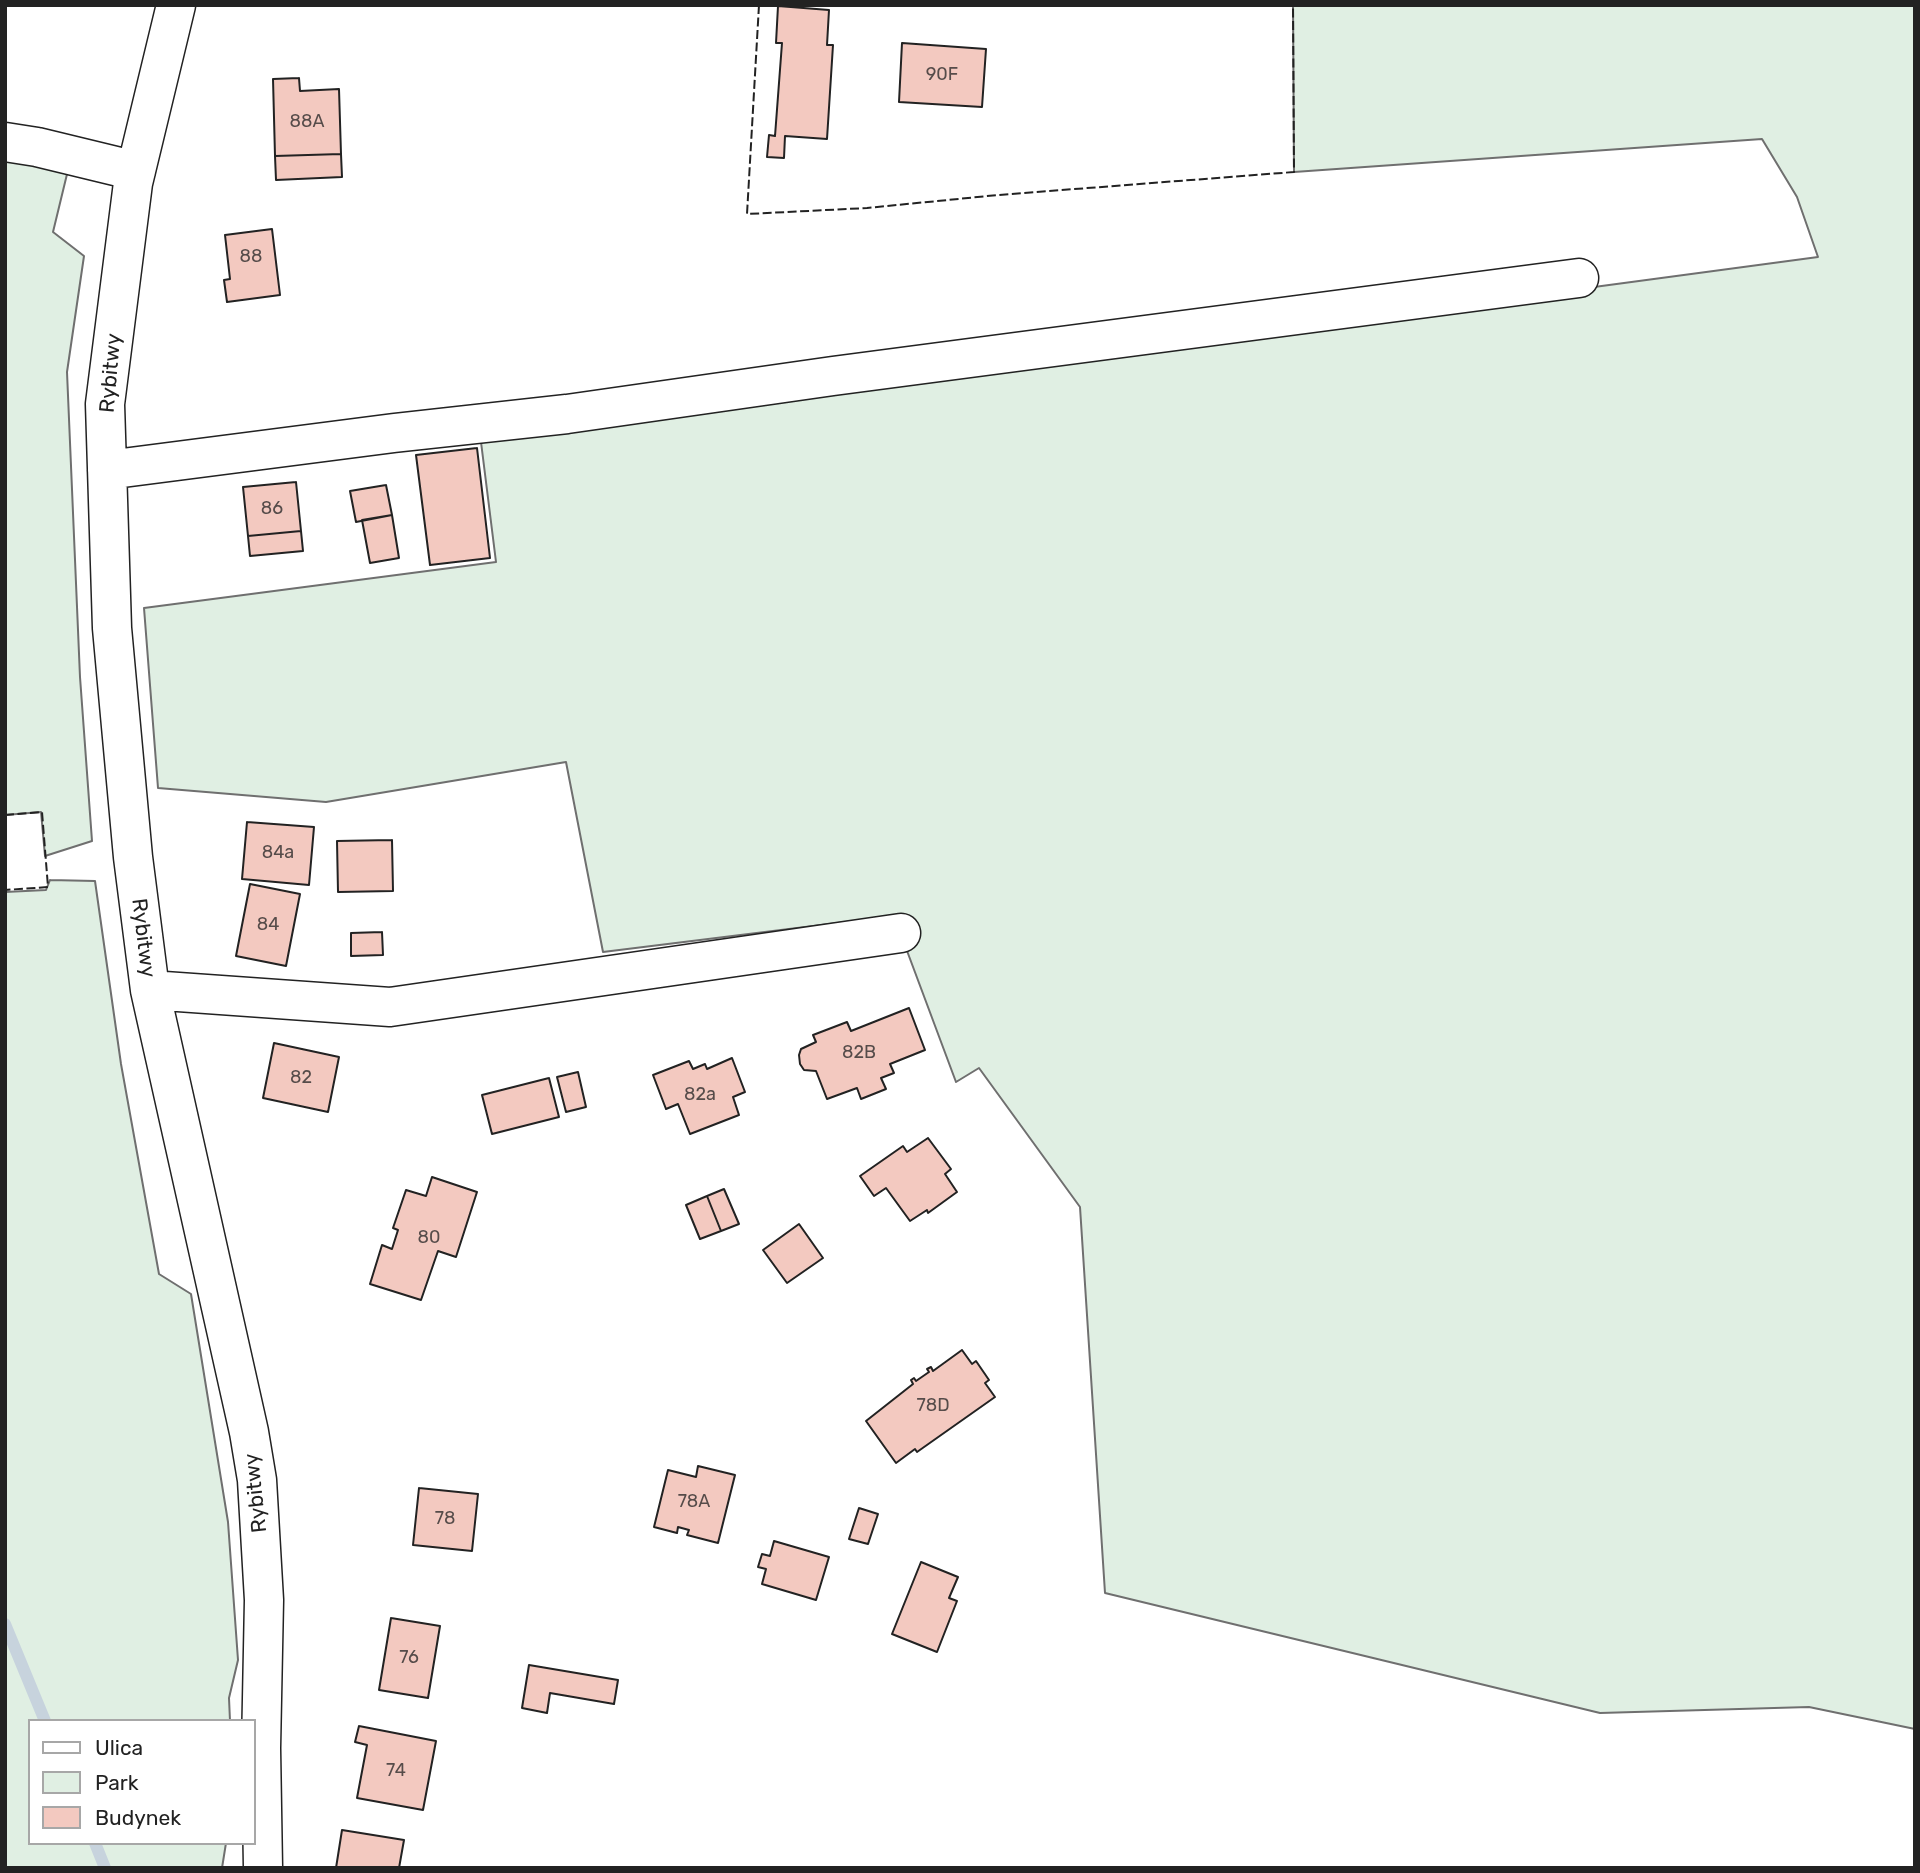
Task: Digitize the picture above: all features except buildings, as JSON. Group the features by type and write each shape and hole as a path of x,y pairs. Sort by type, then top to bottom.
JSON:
{"street":[{"name":"Rybitwy","path":"176,5 132,183 106,404 112,628 133,857 150,990 243,1406 257,1480 264,1600 261,1748 263,1868"},
{"path":"5,142 136,171"},
{"path":"107,470 567,414 833,376 1580,278"},
{"path":"150,990 390,1007 901,933"}],"green space":[{"path":"1293,5 1915,5 1915,1729 1809,1707 1600,1713 1105,1593 1080,1207 979,1068 956,1082 894,916 603,952 566,762 326,802 158,788 144,608 496,562 480,434 572,424 1818,257 1797,197 1762,139 1294,172"},
{"path":"5,153 68,170 53,232 84,256 67,372 80,677 92,841 45,856 41,812 5,815"},
{"path":"50,880 95,881 121,1064 159,1274 191,1294 228,1522 238,1660 229,1698 230,1719 28,1719 28,1845 226,1845 222,1868 5,1868 5,892 46,890"}],"waterway":[{"path":"5,1624 44,1719"},
{"path":"96,1845 105,1868"}],"fence":[{"path":"759,5 747,214 867,208 1294,172 1293,5"},
{"path":"5,815 42,812 48,887 5,890"}]}
